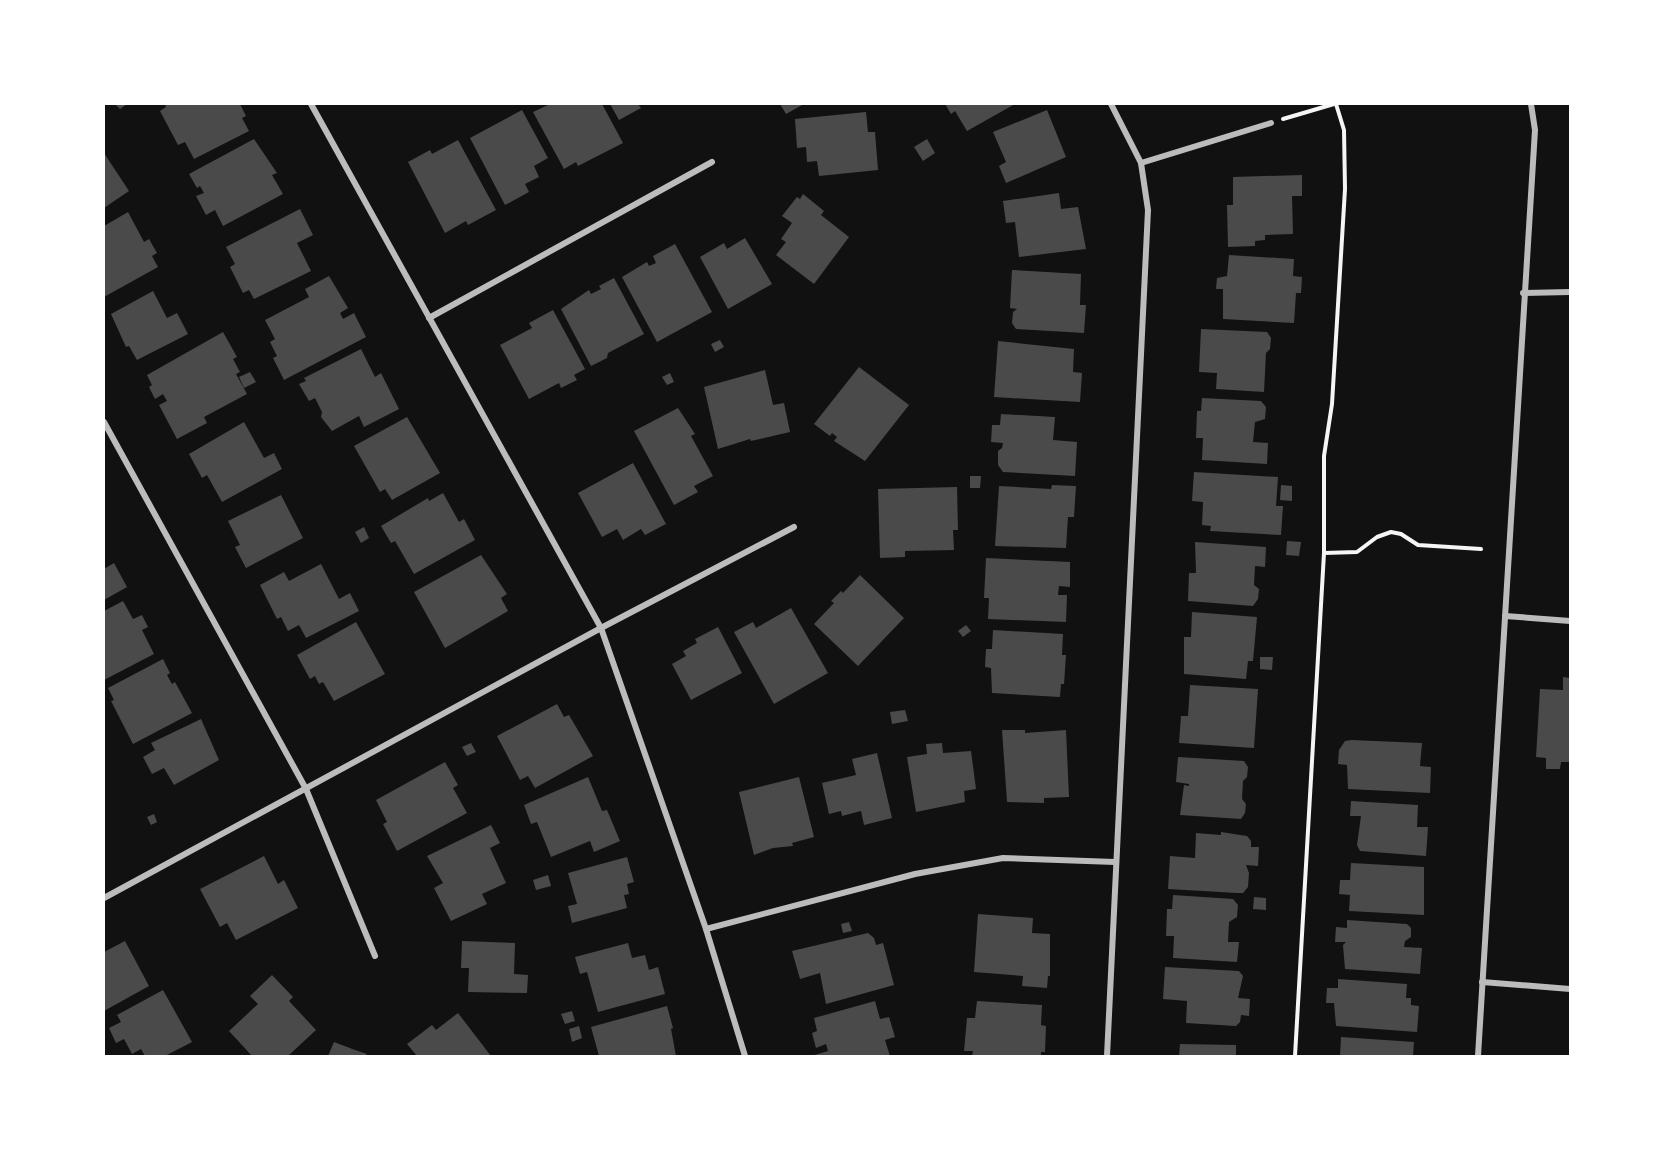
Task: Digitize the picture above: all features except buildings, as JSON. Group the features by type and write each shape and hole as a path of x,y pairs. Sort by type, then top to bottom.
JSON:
{"street":[{"path":"311,104 601,628 706,929 745,1056"},
{"path":"1107,1056 1148,210 1141,163 1111,104"},
{"path":"1478,1056 1534,130 1531,104"},
{"path":"1141,163 1271,123"},
{"path":"429,318 712,162"},
{"path":"1523,293 1570,292"},
{"path":"104,422 306,789 375,956"},
{"path":"104,898 601,628 794,527"},
{"path":"1505,616 1570,621"},
{"path":"706,929 915,874 1004,858 1115,862"},
{"path":"1482,982 1570,989"}],"path":[{"path":"1271,123 1335,104 1344,130 1345,189 1332,404 1324,456 1324,553 1294,1056"},
{"path":"1324,553 1357,552 1377,537 1391,532 1401,534 1418,545 1481,549"}]}
